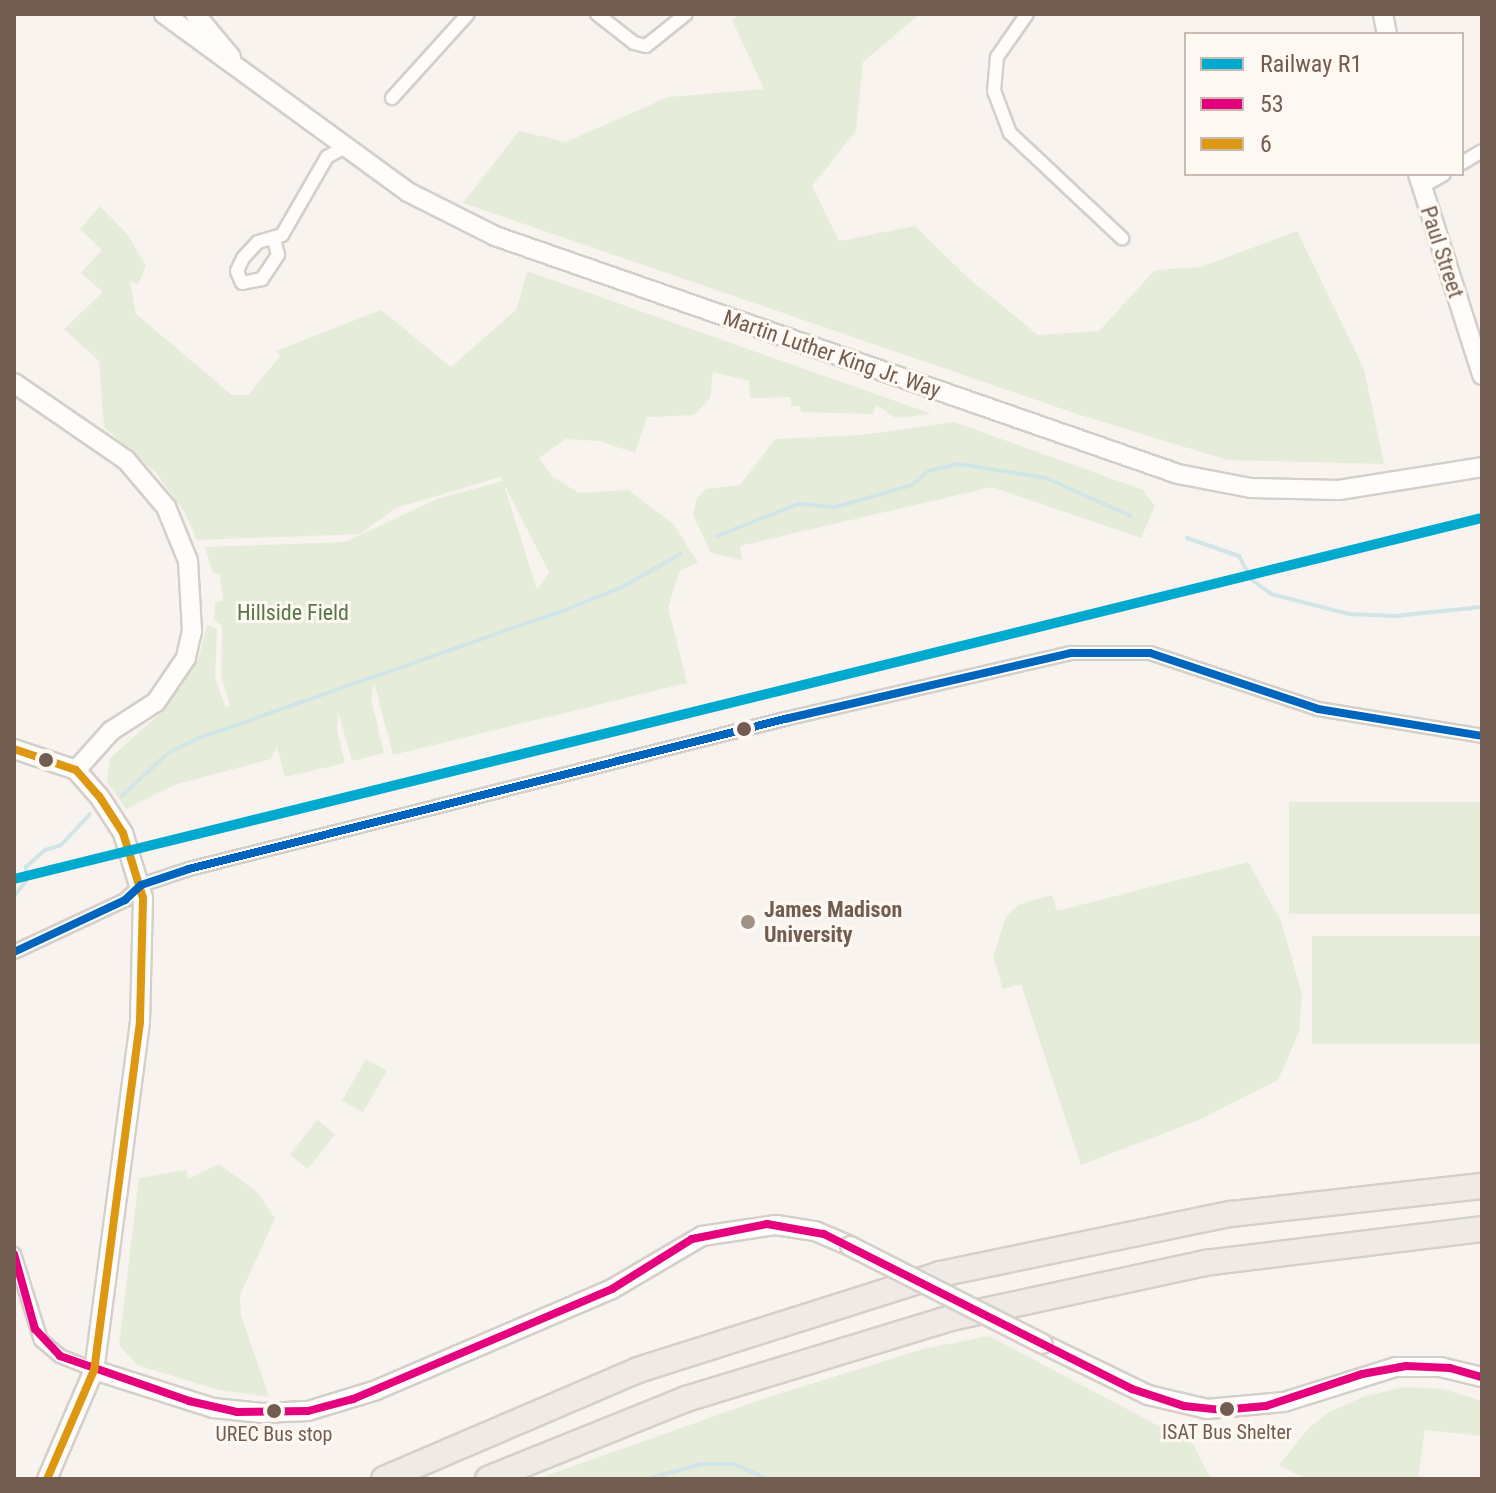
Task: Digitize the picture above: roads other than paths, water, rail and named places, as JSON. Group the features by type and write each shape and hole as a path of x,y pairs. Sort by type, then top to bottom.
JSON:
{"highway":[{"path":"384,1479 638,1370 940,1274 1231,1214 1482,1186"},
{"path":"488,1479 686,1399 951,1318 1205,1263 1482,1229"}],"street":[{"name":"Martin Luther King Jr. Way","path":"164,14 232,59 408,192 495,236 1178,474 1251,488 1339,490 1482,467"},
{"name":"Martin Luther King Jr. Way","path":"195,14 232,59"},
{"path":"392,98 468,14"},
{"path":"597,14 634,43 646,46 686,14"},
{"path":"1027,14 997,57 994,91 1010,133 1122,238"},
{"path":"274,239 299,210 327,157 345,147"},
{"path":"1464,162 1482,151"},
{"name":"Paul Street","path":"1419,180 1482,375"},
{"path":"14,383 126,460 166,507 188,561 192,631 186,658 156,702 111,731 76,770"},
{"path":"14,952 125,900 141,885 380,818 1071,653 1161,655 1318,709 1393,725 1482,736"},
{"path":"14,749 76,770 116,817 141,885 140,1022 94,1370 63,1453 47,1479"},
{"path":"14,1254 41,1340 60,1356 213,1408 262,1413 308,1411 374,1391 612,1289 702,1236 747,1225 786,1225 850,1246 1148,1395 1207,1409 1286,1402 1396,1367 1440,1367 1482,1377"}],"waterway":[{"path":"717,536 798,504 836,507 912,485 928,471 959,464 1046,478 1131,516"},
{"path":"1187,538 1239,556 1252,580 1271,594 1349,614 1395,616 1482,607"},
{"path":"122,796 168,753 199,738 565,610 622,587 680,554"},
{"path":"14,896 26,881 26,867 45,850 61,845 90,814"},
{"path":"647,1479 702,1464 734,1464 768,1479"}],"rail line":[{"name":"R1","path":"14,879 1482,518"}],"place":[{"name":"James Madison University","path":"748,922"},
{"name":"ISAT Bus Shelter","path":"1227,1409"},
{"name":"UREC Bus stop","path":"274,1411"}],"park label":[{"name":"Hillside Field","path":"293,613"}]}
